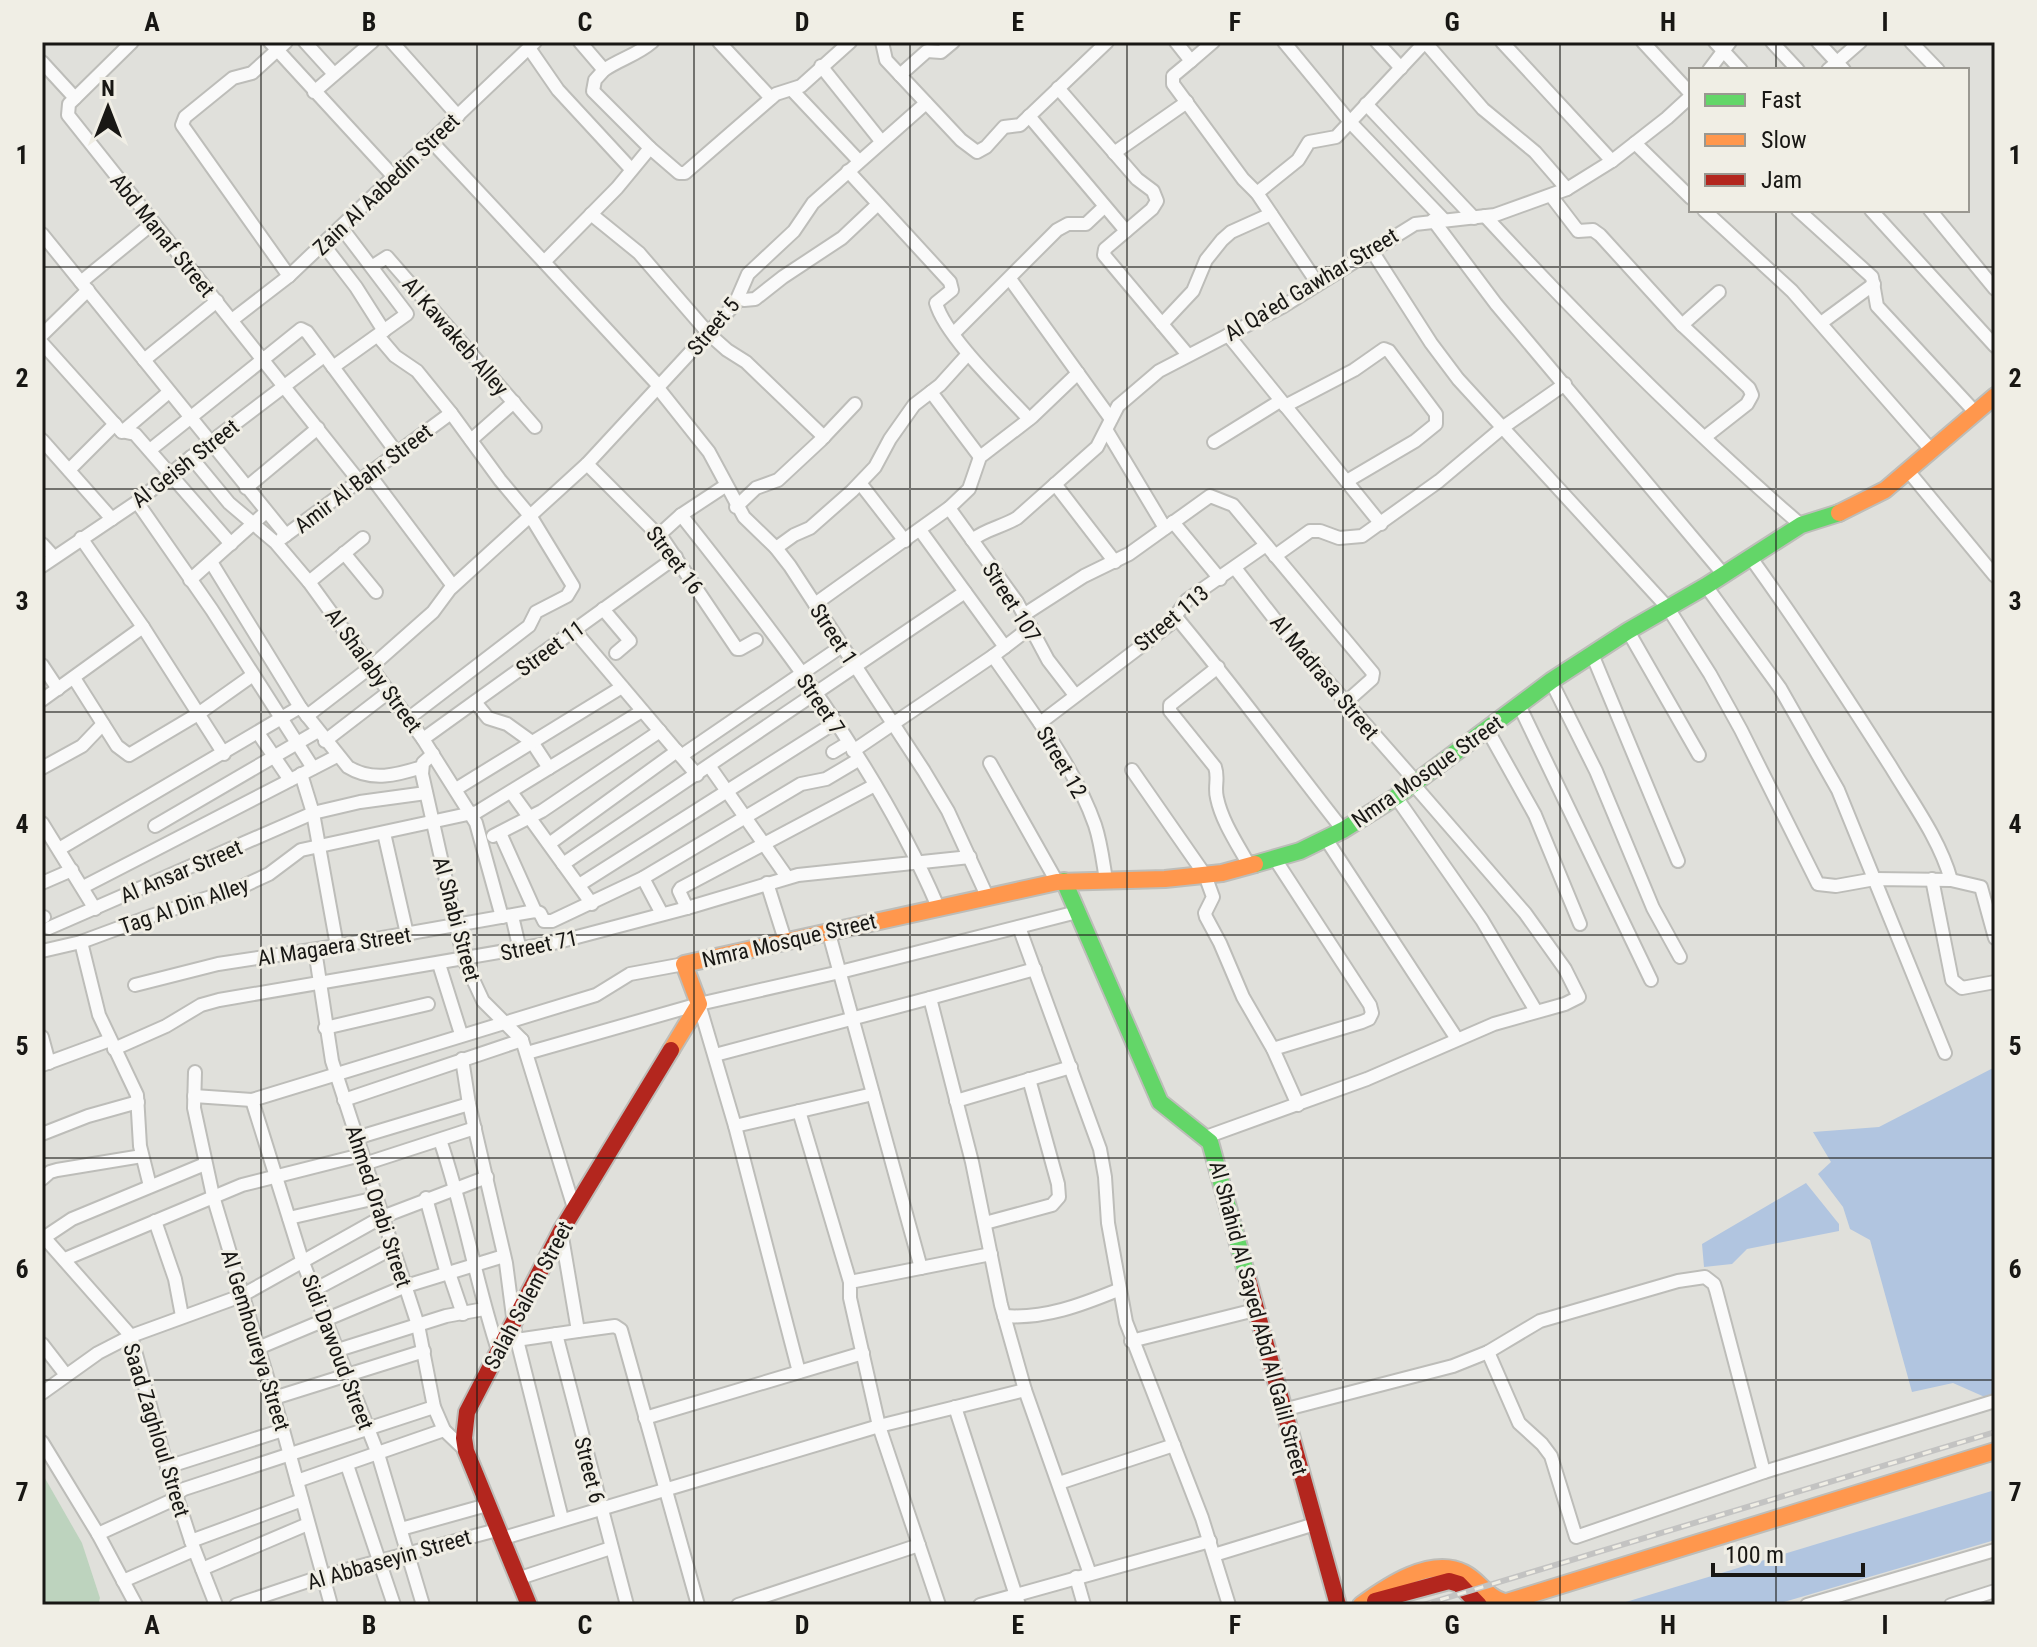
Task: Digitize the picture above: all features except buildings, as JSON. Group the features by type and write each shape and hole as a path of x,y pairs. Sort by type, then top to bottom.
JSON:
{"street":[{"path":"111,42 120,54"},
{"path":"71,104 132,42"},
{"path":"305,42 334,74"},
{"path":"314,92 372,42"},
{"path":"392,42 458,116"},
{"path":"580,42 604,70"},
{"path":"652,42 638,54 604,70 595,80 593,91 679,173 685,173 771,98 782,91 801,86 850,42"},
{"path":"719,42 771,98"},
{"path":"882,42 886,60 961,140 977,152 986,147 1004,127 1020,125 1107,42"},
{"path":"900,75 927,51 941,52 953,42"},
{"path":"1176,42 1191,61"},
{"path":"1213,42 1172,79 1243,179 1257,193 1318,284"},
{"path":"1284,42 1350,122 1438,220 1496,304 1724,575"},
{"path":"1377,42 1401,68"},
{"path":"1257,193 1298,160 1305,145 1313,140 1336,137 1425,42 1483,109 1535,152 1567,189"},
{"path":"1502,42 1612,161"},
{"path":"1643,42 1689,93"},
{"path":"1772,42 1796,68"},
{"path":"1818,42 1836,67 1860,42"},
{"path":"1911,42 1936,68"},
{"path":"289,276 182,125 185,117 233,78 252,73 278,45 314,92 394,177"},
{"path":"1710,68 1723,45 1740,68"},
{"path":"527,46 558,90 631,169"},
{"name":"Zain Al Aabedin Street","path":"232,320 289,276 432,142 527,46"},
{"name":"Abd Manaf Street","path":"42,62 71,104 70,120 318,428 364,477 453,586"},
{"path":"821,66 881,141"},
{"path":"1058,88 1157,198 1152,209 1105,249 1104,255 1188,355"},
{"path":"792,90 859,161"},
{"name":"Al Qa'ed Gawhar Street","path":"972,540 984,531 1017,518 1097,447 1118,406 1142,383 1188,355 1282,307 1407,228 1438,220 1480,217 1552,197 1612,161 1689,97"},
{"path":"1114,153 1187,102"},
{"name":"Street 5","path":"59,849 280,719 303,712 372,666 433,612 453,586 587,464 709,334 739,298 751,269 794,231 813,203 926,103"},
{"path":"1366,104 1566,304 1801,525"},
{"path":"1029,116 1126,231"},
{"name":"Street 1","path":"432,142 659,387 709,452 736,507 754,529 776,548 893,723 948,811 987,896"},
{"path":"1635,143 1689,196"},
{"path":"544,262 617,188 650,148"},
{"path":"848,171 953,286 936,304 968,354 1029,419"},
{"path":"1552,197 1578,231 1593,230 1600,235 1682,325 1749,388 1752,395 1747,404 1705,437"},
{"path":"739,298 755,299 842,238 878,204"},
{"path":"954,333 1057,230 1068,224 1086,224 1104,207"},
{"path":"1706,212 1792,291 1932,451"},
{"path":"1800,212 1866,271 1874,284 1877,306 1975,412"},
{"path":"1873,212 1995,346"},
{"path":"1932,212 1995,289"},
{"path":"591,214 639,253 709,334 746,362 824,437"},
{"path":"1162,324 1193,291 1206,260 1222,240 1231,232 1271,214"},
{"path":"42,335 84,286 153,223"},
{"path":"333,367 407,314 341,227"},
{"path":"42,234 266,512 281,539"},
{"path":"323,244 356,287 395,356 417,371 451,413 531,517 571,580 570,593 536,612 529,626 409,718"},
{"path":"1372,251 1458,379 1668,608 1741,730 1814,881 1826,886 1875,879 1932,879 1981,887 1995,938"},
{"name":"Al Kawakeb Alley","path":"373,266 387,257 535,427"},
{"path":"1010,279 1078,373 1169,525 1220,579"},
{"path":"1821,323 1874,284"},
{"path":"1682,325 1719,292"},
{"path":"144,360 217,301"},
{"path":"150,450 301,329 307,332 397,453"},
{"path":"1228,335 1381,524"},
{"path":"42,343 118,428 133,433 171,472 231,544"},
{"path":"1214,442 1282,404 1354,370 1384,349 1389,351 1436,414 1436,424 1415,441 1347,481"},
{"path":"776,548 810,528 860,483 875,467 914,405 968,354"},
{"name":"Al Geish Street","path":"42,566 137,502 171,472 324,356"},
{"path":"815,604 949,508 969,489 980,457 1029,419 1078,373"},
{"path":"1275,556 1310,531 1354,538 1381,524 1502,428 1565,384"},
{"path":"69,470 118,428 169,392"},
{"path":"931,392 980,457"},
{"name":"Nmra Mosque Street","path":"252,1100 596,995 630,974 1060,881 1165,879 1250,867 1326,839 1415,784 1551,681 1628,631 1724,575 1801,525 1869,500 1909,472 1995,396"},
{"path":"471,440 514,402"},
{"path":"736,507 756,488 778,480 855,404"},
{"name":"Amir Al Bahr Street","path":"281,539 451,413"},
{"path":"246,488 318,428"},
{"path":"42,440 112,519"},
{"name":"Al Shalaby Street","path":"191,457 229,503 252,525 281,539 409,718 472,814 520,950"},
{"name":"Street 16","path":"587,464 659,535 737,649 756,640"},
{"path":"1909,472 1995,576"},
{"path":"860,483 905,541"},
{"path":"1055,484 1115,562"},
{"path":"659,535 681,515 725,486"},
{"path":"1025,614 1084,576 1142,546 1207,497 1213,496 1220,502 1233,505 1373,673 1372,679 1345,703"},
{"path":"137,502 313,768"},
{"name":"Street 107","path":"949,508 1025,614 1048,660 1075,695"},
{"path":"190,580 266,512"},
{"name":"Street 7","path":"681,515 836,722 919,862 938,907"},
{"path":"920,530 1005,647"},
{"path":"81,538 143,627 224,754"},
{"path":"309,582 363,538"},
{"path":"42,544 54,557"},
{"name":"Street 113","path":"1040,723 1176,617 1187,600 1266,545"},
{"path":"344,553 376,592"},
{"name":"Street 11","path":"423,739 676,557"},
{"path":"1751,558 1804,632 1906,792 1946,863 1951,880"},
{"path":"211,562 303,712 348,767 367,775 389,776 422,767 433,754"},
{"name":"Al Madrasa Street","path":"1235,568 1345,703 1525,913 1578,992 1577,999 1536,1011"},
{"path":"1706,586 1780,688 1838,790 1945,1053"},
{"path":"563,864 965,592"},
{"path":"603,609 630,641 616,653"},
{"path":"1176,617 1343,830"},
{"path":"42,700 143,627"},
{"path":"511,792 592,904 643,878 801,784 826,779 853,751 1031,627"},
{"path":"574,630 697,775"},
{"path":"1628,631 1699,755"},
{"path":"549,844 842,646"},
{"path":"1592,654 1678,861"},
{"name":"Street 12","path":"993,656 1040,723 1090,812 1100,842 1106,880"},
{"path":"42,665 58,689"},
{"path":"1218,667 1170,705 1170,711 1215,767 1218,802 1250,867"},
{"path":"74,678 121,751 129,755 198,714 253,675"},
{"path":"1551,681 1596,771 1653,908 1680,957"},
{"path":"456,789 622,687"},
{"path":"155,826 296,745 322,736 390,691"},
{"path":"475,702 488,718 507,724 532,742 549,768"},
{"path":"1519,705 1651,980"},
{"name":"Tag Al Din Alley","path":"48,949 81,942 239,888 269,874 291,855 319,845 472,814 642,711"},
{"path":"579,885 836,722"},
{"path":"42,768 82,746 103,724"},
{"path":"1487,729 1535,815 1580,924"},
{"path":"483,840 530,818 587,783 660,731"},
{"path":"258,733 275,758 295,777 313,813 337,946"},
{"path":"833,752 853,751"},
{"path":"83,887 337,756"},
{"path":"990,763 1060,881"},
{"name":"Al Shabi Street","path":"422,767 464,960 483,1001 524,1047"},
{"path":"710,767 787,877"},
{"path":"1132,770 1205,875 1213,897 1206,917 1298,1105"},
{"path":"687,908 679,889 875,785"},
{"name":"Al Ansar Street","path":"44,919 95,909 313,813 360,802 426,793"},
{"path":"1206,1137 1367,1079 1457,1039 1536,1011 1482,920 1396,797"},
{"path":"42,823 95,909"},
{"path":"384,833 407,934"},
{"path":"500,833 535,911"},
{"path":"1326,839 1457,1039"},
{"name":"Street 71","path":"45,1064 166,1026 201,1005 520,950 687,908 787,877 970,857"},
{"path":"1273,1049 1362,1022 1369,1019 1372,1013 1370,1005 1275,859"},
{"path":"42,883 72,870"},
{"path":"643,878 662,914"},
{"path":"1932,879 1952,980 1962,988 1995,982"},
{"name":"Al Shahid Al Sayed Abd Al Galil Street","path":"1060,881 1077,912 1160,1102 1172,1115 1206,1137 1213,1149 1338,1605"},
{"path":"767,883 785,940"},
{"name":"Al Magaera Street","path":"135,985 218,964 535,911 544,921 552,921 592,904"},
{"path":"344,1100 462,1059 840,972 1077,912"},
{"path":"42,965 48,949 44,919"},
{"path":"1019,927 1103,1163 1118,1290 1131,1341 1210,1541 1229,1605"},
{"path":"828,930 921,1268"},
{"path":"81,942 95,1002 112,1045 135,1089 138,1133 150,1186"},
{"name":"Ahmed Orabi Street","path":"315,950 325,1028 336,1073 418,1325 434,1407 444,1430 466,1451"},
{"path":"439,964 461,1034"},
{"path":"684,964 715,1055 799,1372"},
{"path":"715,1055 1035,969"},
{"path":"930,998 985,1223 1004,1316 1025,1390 1090,1574"},
{"path":"325,1028 428,1004"},
{"name":"Salah Salem Street","path":"529,1605 466,1451 464,1425 467,1412 513,1319 574,1208 699,1004"},
{"path":"42,1037 45,1064"},
{"path":"524,1047 574,1208"},
{"path":"462,1059 469,1104 504,1256 516,1340 562,1519"},
{"path":"956,1101 1071,1067"},
{"name":"Al Gemhoureya Street","path":"195,1072 194,1096 213,1196 274,1398 331,1605"},
{"path":"985,1223 1052,1205 1059,1197 1029,1079"},
{"path":"735,1126 873,1094"},
{"path":"194,1096 252,1100"},
{"name":"Sidi Dawoud Street","path":"252,1100 302,1260 378,1454 423,1605"},
{"path":"42,1134 88,1116 138,1102"},
{"path":"356,1138 469,1104"},
{"path":"799,1111 850,1282 849,1292 879,1426 939,1605"},
{"path":"65,1259 213,1196 276,1175 363,1160 475,1128"},
{"path":"440,1140 457,1187 484,1309 498,1350"},
{"path":"42,1179 57,1170 142,1156"},
{"path":"43,1236 72,1219 205,1164"},
{"path":"42,1393 98,1353 131,1336 241,1296 382,1217 487,1177"},
{"path":"289,1218 376,1198"},
{"path":"426,1198 463,1314"},
{"path":"155,1221 175,1279 182,1316"},
{"path":"561,1231 578,1331"},
{"name":"Saad Zaghloul Street","path":"43,1236 131,1336 167,1467 192,1546 216,1605"},
{"path":"314,1290 393,1248"},
{"path":"850,1282 991,1254"},
{"path":"258,1348 406,1286 504,1256"},
{"path":"1283,1410 1439,1370 1488,1352 1540,1321 1699,1277 1710,1279 1716,1290 1764,1472"},
{"path":"1004,1316 1052,1313 1118,1290"},
{"path":"338,1350 418,1325 484,1309"},
{"path":"1131,1341 1255,1310"},
{"path":"516,1340 619,1326 698,1605"},
{"name":"Street 6","path":"556,1334 599,1508 627,1605"},
{"path":"42,1344 66,1375"},
{"path":"274,1398 424,1351"},
{"path":"1488,1352 1519,1423 1551,1456 1576,1537 1764,1472 1995,1401"},
{"path":"645,1418 863,1353"},
{"name":"Al Abbaseyin Street","path":"236,1605 323,1576 409,1553 562,1519 879,1426 1025,1390"},
{"path":"98,1534 177,1498 184,1489 434,1407"},
{"path":"955,1407 1017,1600"},
{"path":"167,1467 283,1430"},
{"path":"297,1481 444,1430"},
{"path":"42,1442 98,1534 136,1605"},
{"path":"1059,1483 1174,1445"},
{"path":"1362,1605 1394,1584 1441,1567 1466,1573 1489,1596 1501,1603 1995,1451"},
{"path":"347,1465 394,1605"},
{"path":"123,1581 192,1546 302,1500"},
{"path":"401,1529 487,1505"},
{"path":"202,1569 308,1524"},
{"path":"1214,1555 1315,1524"},
{"path":"980,1605 1017,1600 1076,1577 1210,1541"},
{"path":"738,1605 919,1545"},
{"path":"517,1579 611,1548"},
{"path":"1807,1605 1995,1550"},
{"path":"1076,1577 1084,1605"},
{"path":"1362,1605 1449,1581 1459,1584 1479,1605"},
{"path":"1951,1605 1995,1591"}],"green space":[{"path":"42,1473 82,1543 100,1598 98,1605 42,1605"}],"water":[{"path":"1995,1067 1995,1396 1987,1398 1953,1383 1912,1392 1870,1240 1850,1229 1843,1207 1818,1174 1831,1162 1813,1132 1879,1127"},
{"path":"1806,1183 1839,1224 1839,1231 1747,1249 1732,1264 1704,1267 1702,1244"},
{"path":"1995,1490 1995,1540 1774,1605 1616,1605"}],"railway":[{"path":"1423,1605 1995,1432"}],"traffic: fast":[{"path":"1255,864 1300,851 1343,830 1396,797 1551,681 1628,631 1801,525 1839,513"},
{"path":"1064,881 1160,1102 1210,1142 1247,1276"}],"traffic: slow":[{"path":"1839,513 1885,490 1995,396"},
{"path":"671,1050 699,1004 684,964 1057,882 1165,879 1222,873 1255,864"},
{"path":"1497,1605 1995,1451"},
{"path":"1361,1605 1396,1582 1438,1568 1464,1573 1504,1602"}],"traffic: jam":[{"path":"529,1605 466,1451 467,1412 561,1231 671,1050"},
{"path":"1247,1276 1338,1605"},
{"path":"1375,1601 1449,1581 1459,1584 1479,1605"}]}
